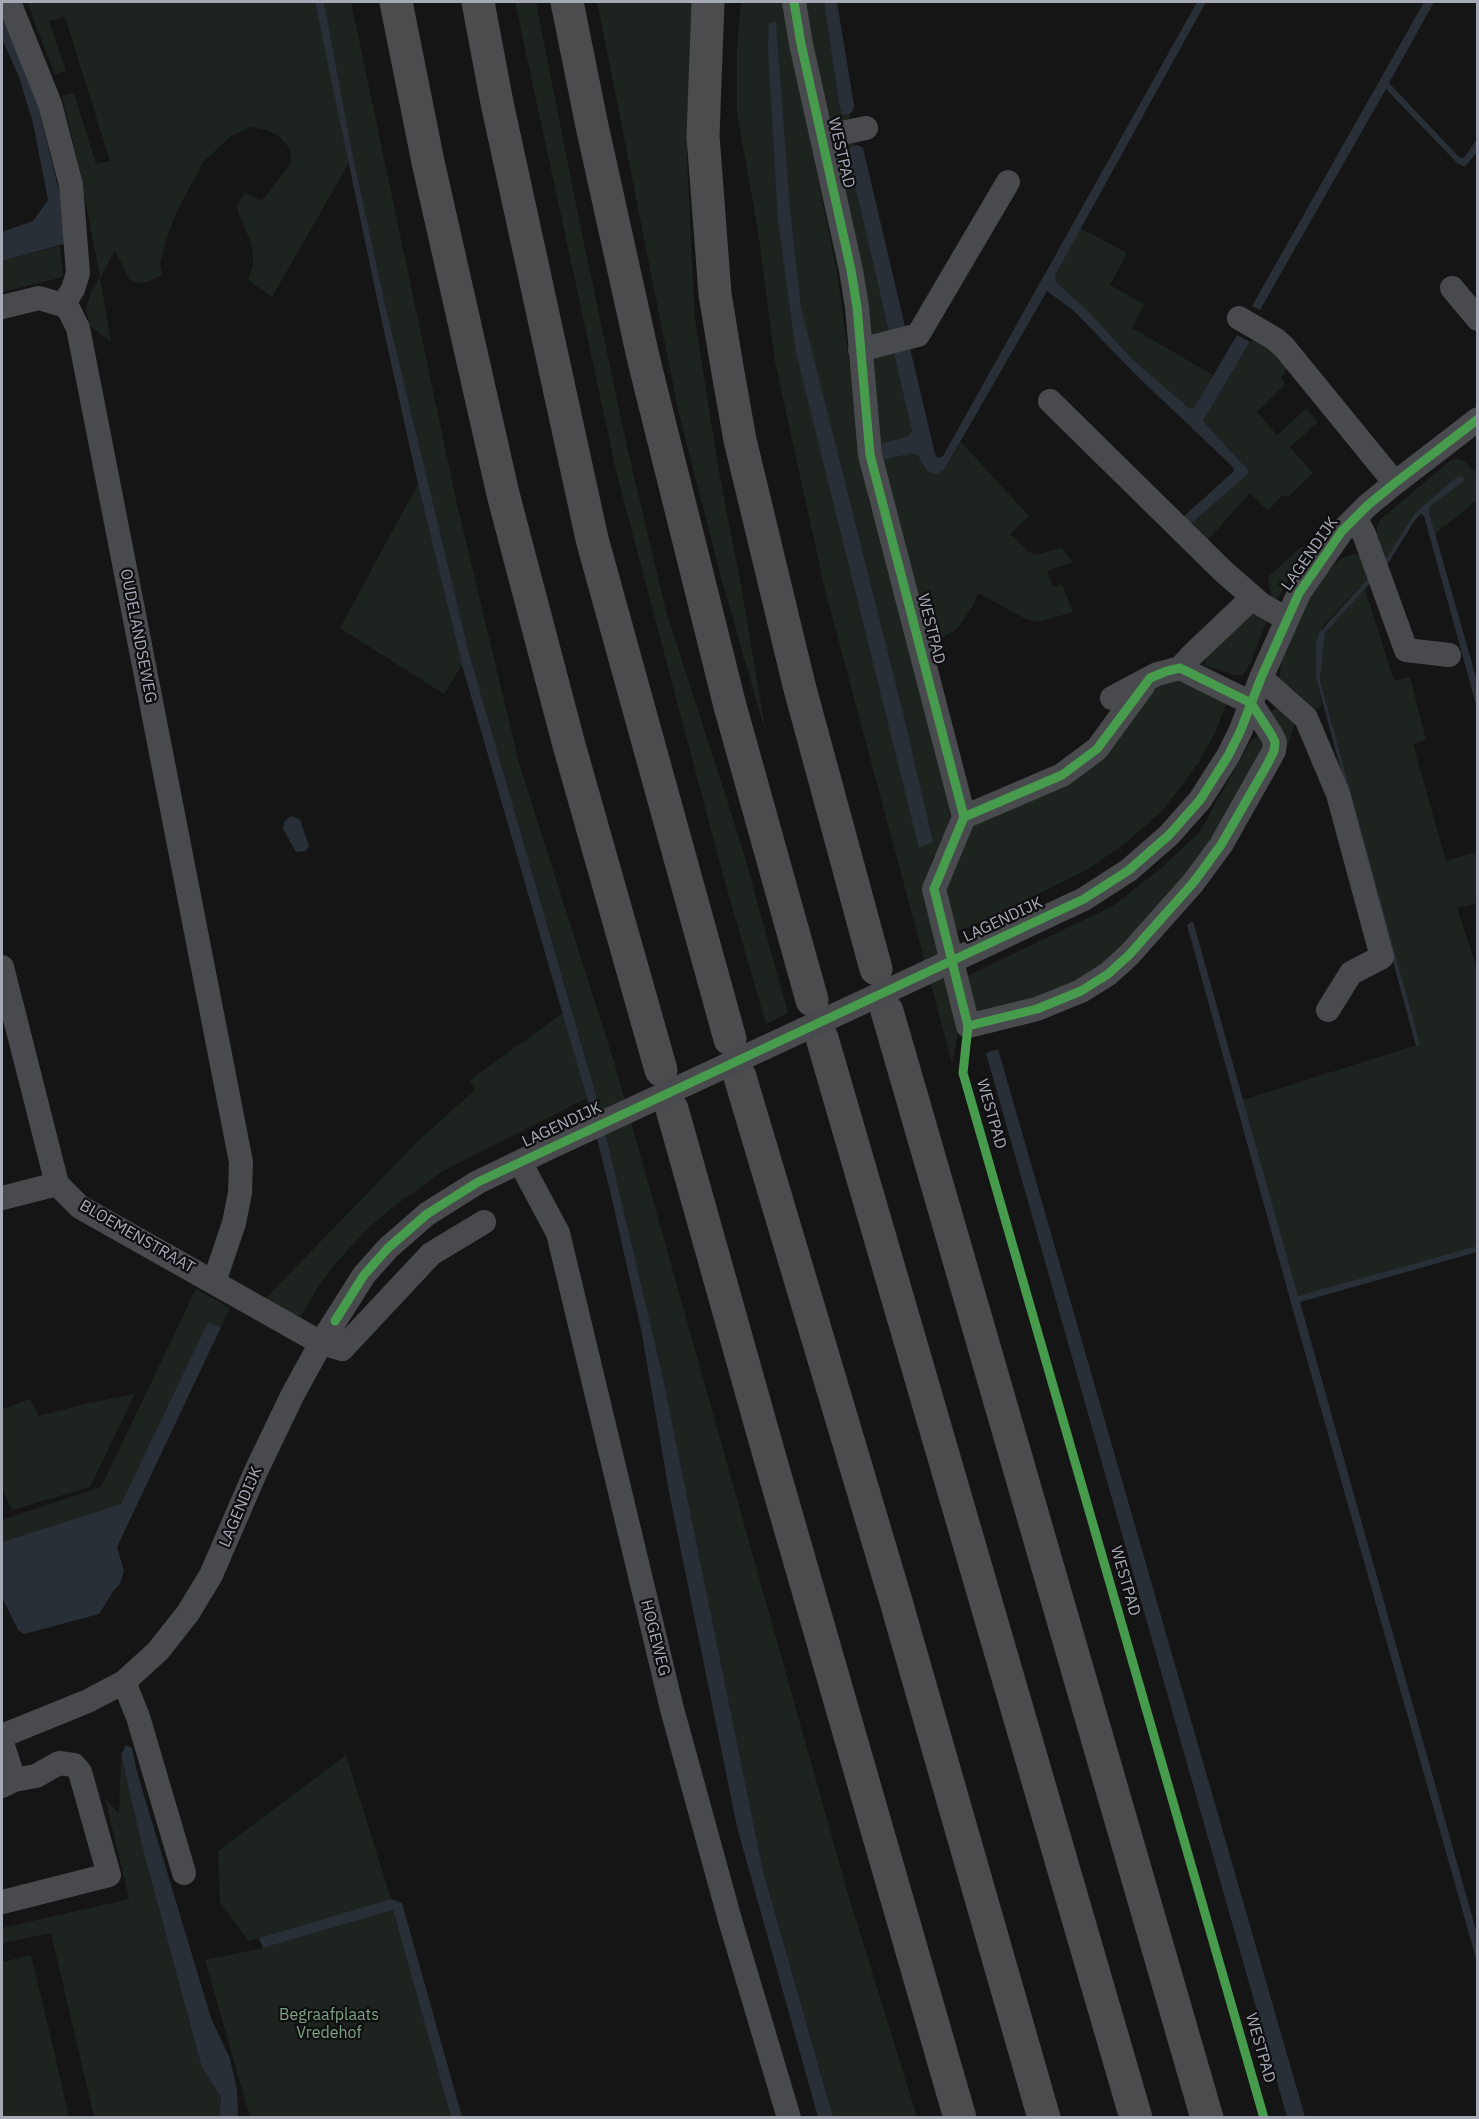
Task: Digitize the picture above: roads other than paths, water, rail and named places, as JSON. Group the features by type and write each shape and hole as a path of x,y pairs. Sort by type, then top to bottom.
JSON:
{"highway":[{"path":"396,2 428,162 503,494 569,745 661,1070"},
{"path":"478,2 497,103 592,539 730,1039"},
{"path":"567,2 644,361 727,694 812,1000"},
{"path":"708,2 703,136 715,294 725,357 740,440 799,685 876,969"},
{"path":"887,1011 1207,2118"},
{"path":"822,1038 1136,2118"},
{"path":"740,1077 895,1598 1044,2118"},
{"path":"672,1109 960,2118"}],"street":[{"path":"2,307 39,298 63,305 73,289 78,273 71,185 50,104 9,2"},
{"name":"WESTPAD","path":"794,2 801,44 851,270 857,307 870,455 964,817"},
{"path":"822,137 866,128"},
{"path":"860,350 914,337 918,334 1008,182"},
{"path":"1452,288 1478,319"},
{"name":"OUDELANDSEWEG","path":"63,305 69,310 78,328 241,1162 240,1192 234,1223 214,1282"},
{"path":"1239,318 1275,339 1284,347 1395,483"},
{"path":"1050,401 1215,563 1262,605 1287,619"},
{"name":"LAGENDIJK","path":"2,1736 88,1701 124,1682 141,1668 188,1613 211,1575 256,1471 293,1394 321,1343 364,1275 388,1248 427,1214 478,1182 1084,899 1128,870 1169,835 1200,800 1228,756 1287,619 1307,579 1342,531 1395,483 1478,419"},
{"path":"1355,518 1364,534 1406,650 1449,655"},
{"path":"1112,698 1150,678 1180,668 1253,597"},
{"path":"1150,678 1097,749 1071,769 964,817 934,889 968,1026 1037,1009 1081,991 1108,974 1129,955 1170,909 1221,845 1274,751 1275,742 1251,703 1180,668"},
{"path":"1261,678 1306,718 1338,794 1382,957 1351,973 1328,1010"},
{"path":"2,967 57,1184 2,1198"},
{"name":"HOGEWEG","path":"520,1162 558,1233 672,1709 730,1920 789,2118"},
{"name":"BLOEMENSTRAAT","path":"57,1184 80,1207 321,1343"},
{"path":"321,1343 342,1349 431,1254 484,1222"},
{"path":"124,1682 138,1717 184,1873"},
{"path":"2,1743 8,1783 36,1776 59,1763 74,1765 80,1772 109,1875 2,1902"}],"park label":[{"name":"Begraafplaats Vredehof","path":"329,2024"}]}
